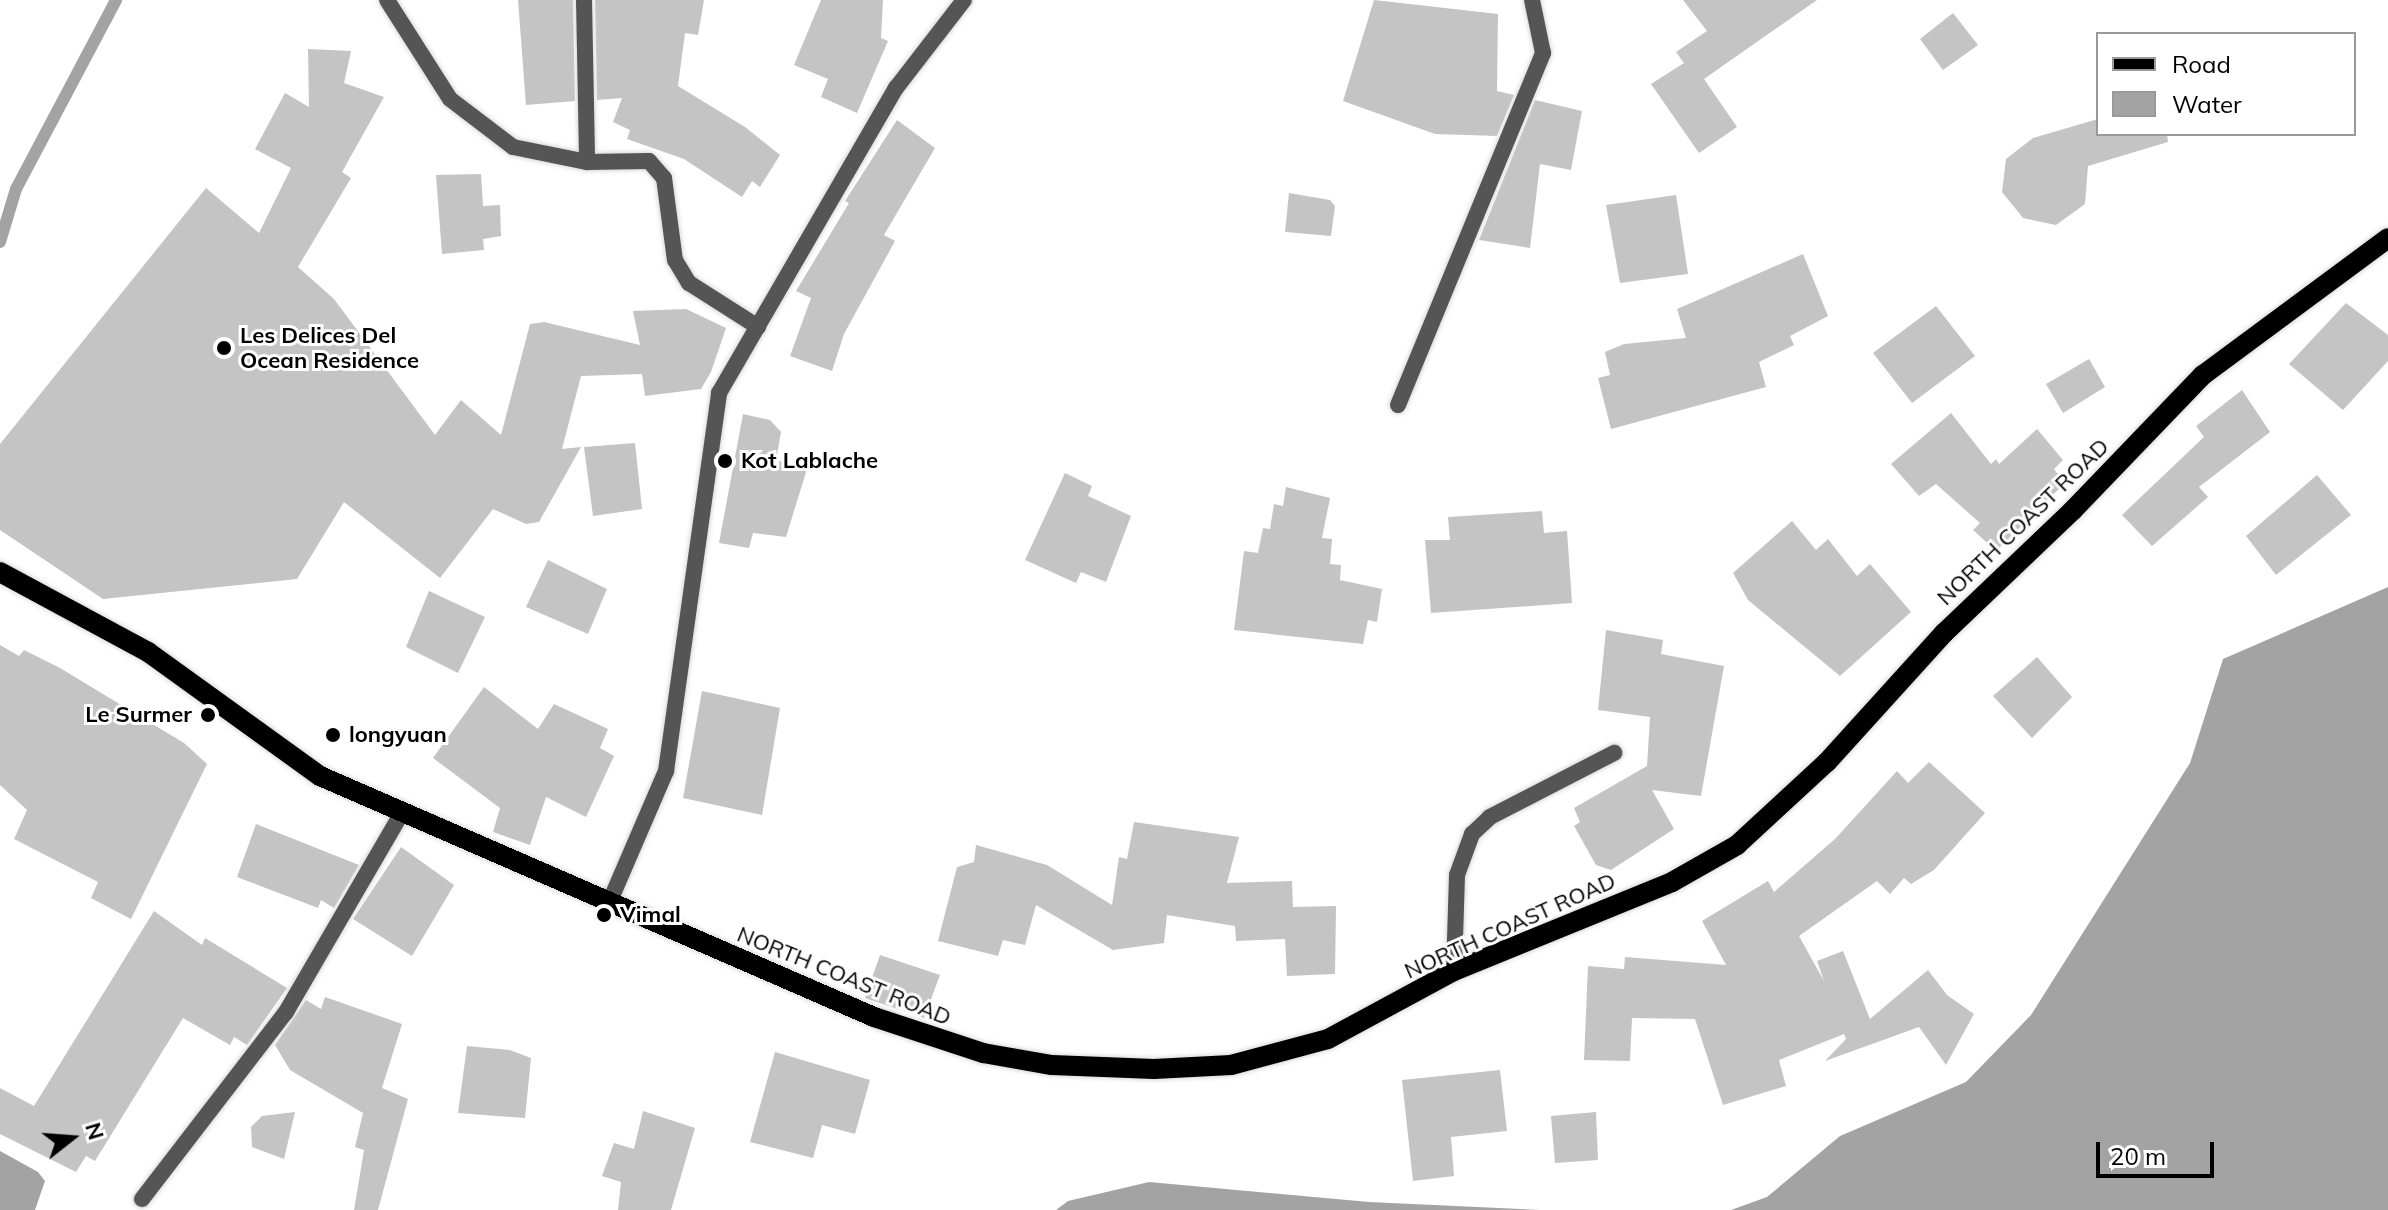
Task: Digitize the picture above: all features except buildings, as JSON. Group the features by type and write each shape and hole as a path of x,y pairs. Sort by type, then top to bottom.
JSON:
{"main road":[{"name":"NORTH COAST ROAD","path":"0,572 148,652 320,776 924,1037 1052,1065 1154,1069 1231,1065 1328,1039 1454,971 1672,882 1737,845 1827,762 1944,633 2073,510 2203,375 2388,238"}],"street":[{"path":"387,0 450,99 513,147 587,162 649,161 664,178 675,260 689,283 758,327"},
{"path":"584,0 587,162"},
{"path":"610,901 666,771 719,393 896,88 964,0"},
{"path":"1398,405 1543,53 1532,0"},
{"path":"1454,971 1457,875 1472,834 1490,817 1614,753"},
{"path":"142,1199 286,1012 402,813"}],"water":[{"path":"2388,587 2388,1210 1731,1210 1767,1197 1840,1136 1966,1082 2031,1015 2190,763 2223,659"},
{"path":"0,1151 38,1172 45,1181 35,1210 0,1210"},
{"path":"1149,1182 1369,1202 1540,1210 1056,1210 1068,1201"}],"waterway":[{"path":"0,242 16,189 116,0"}],"place":[{"name":"Les Delices Del Ocean Residence","path":"224,348"},
{"name":"Kot Lablache","path":"725,461"},
{"name":"Le Surmer","path":"208,715"},
{"name":"longyuan","path":"333,735"},
{"name":"Vimal","path":"604,915"}]}
